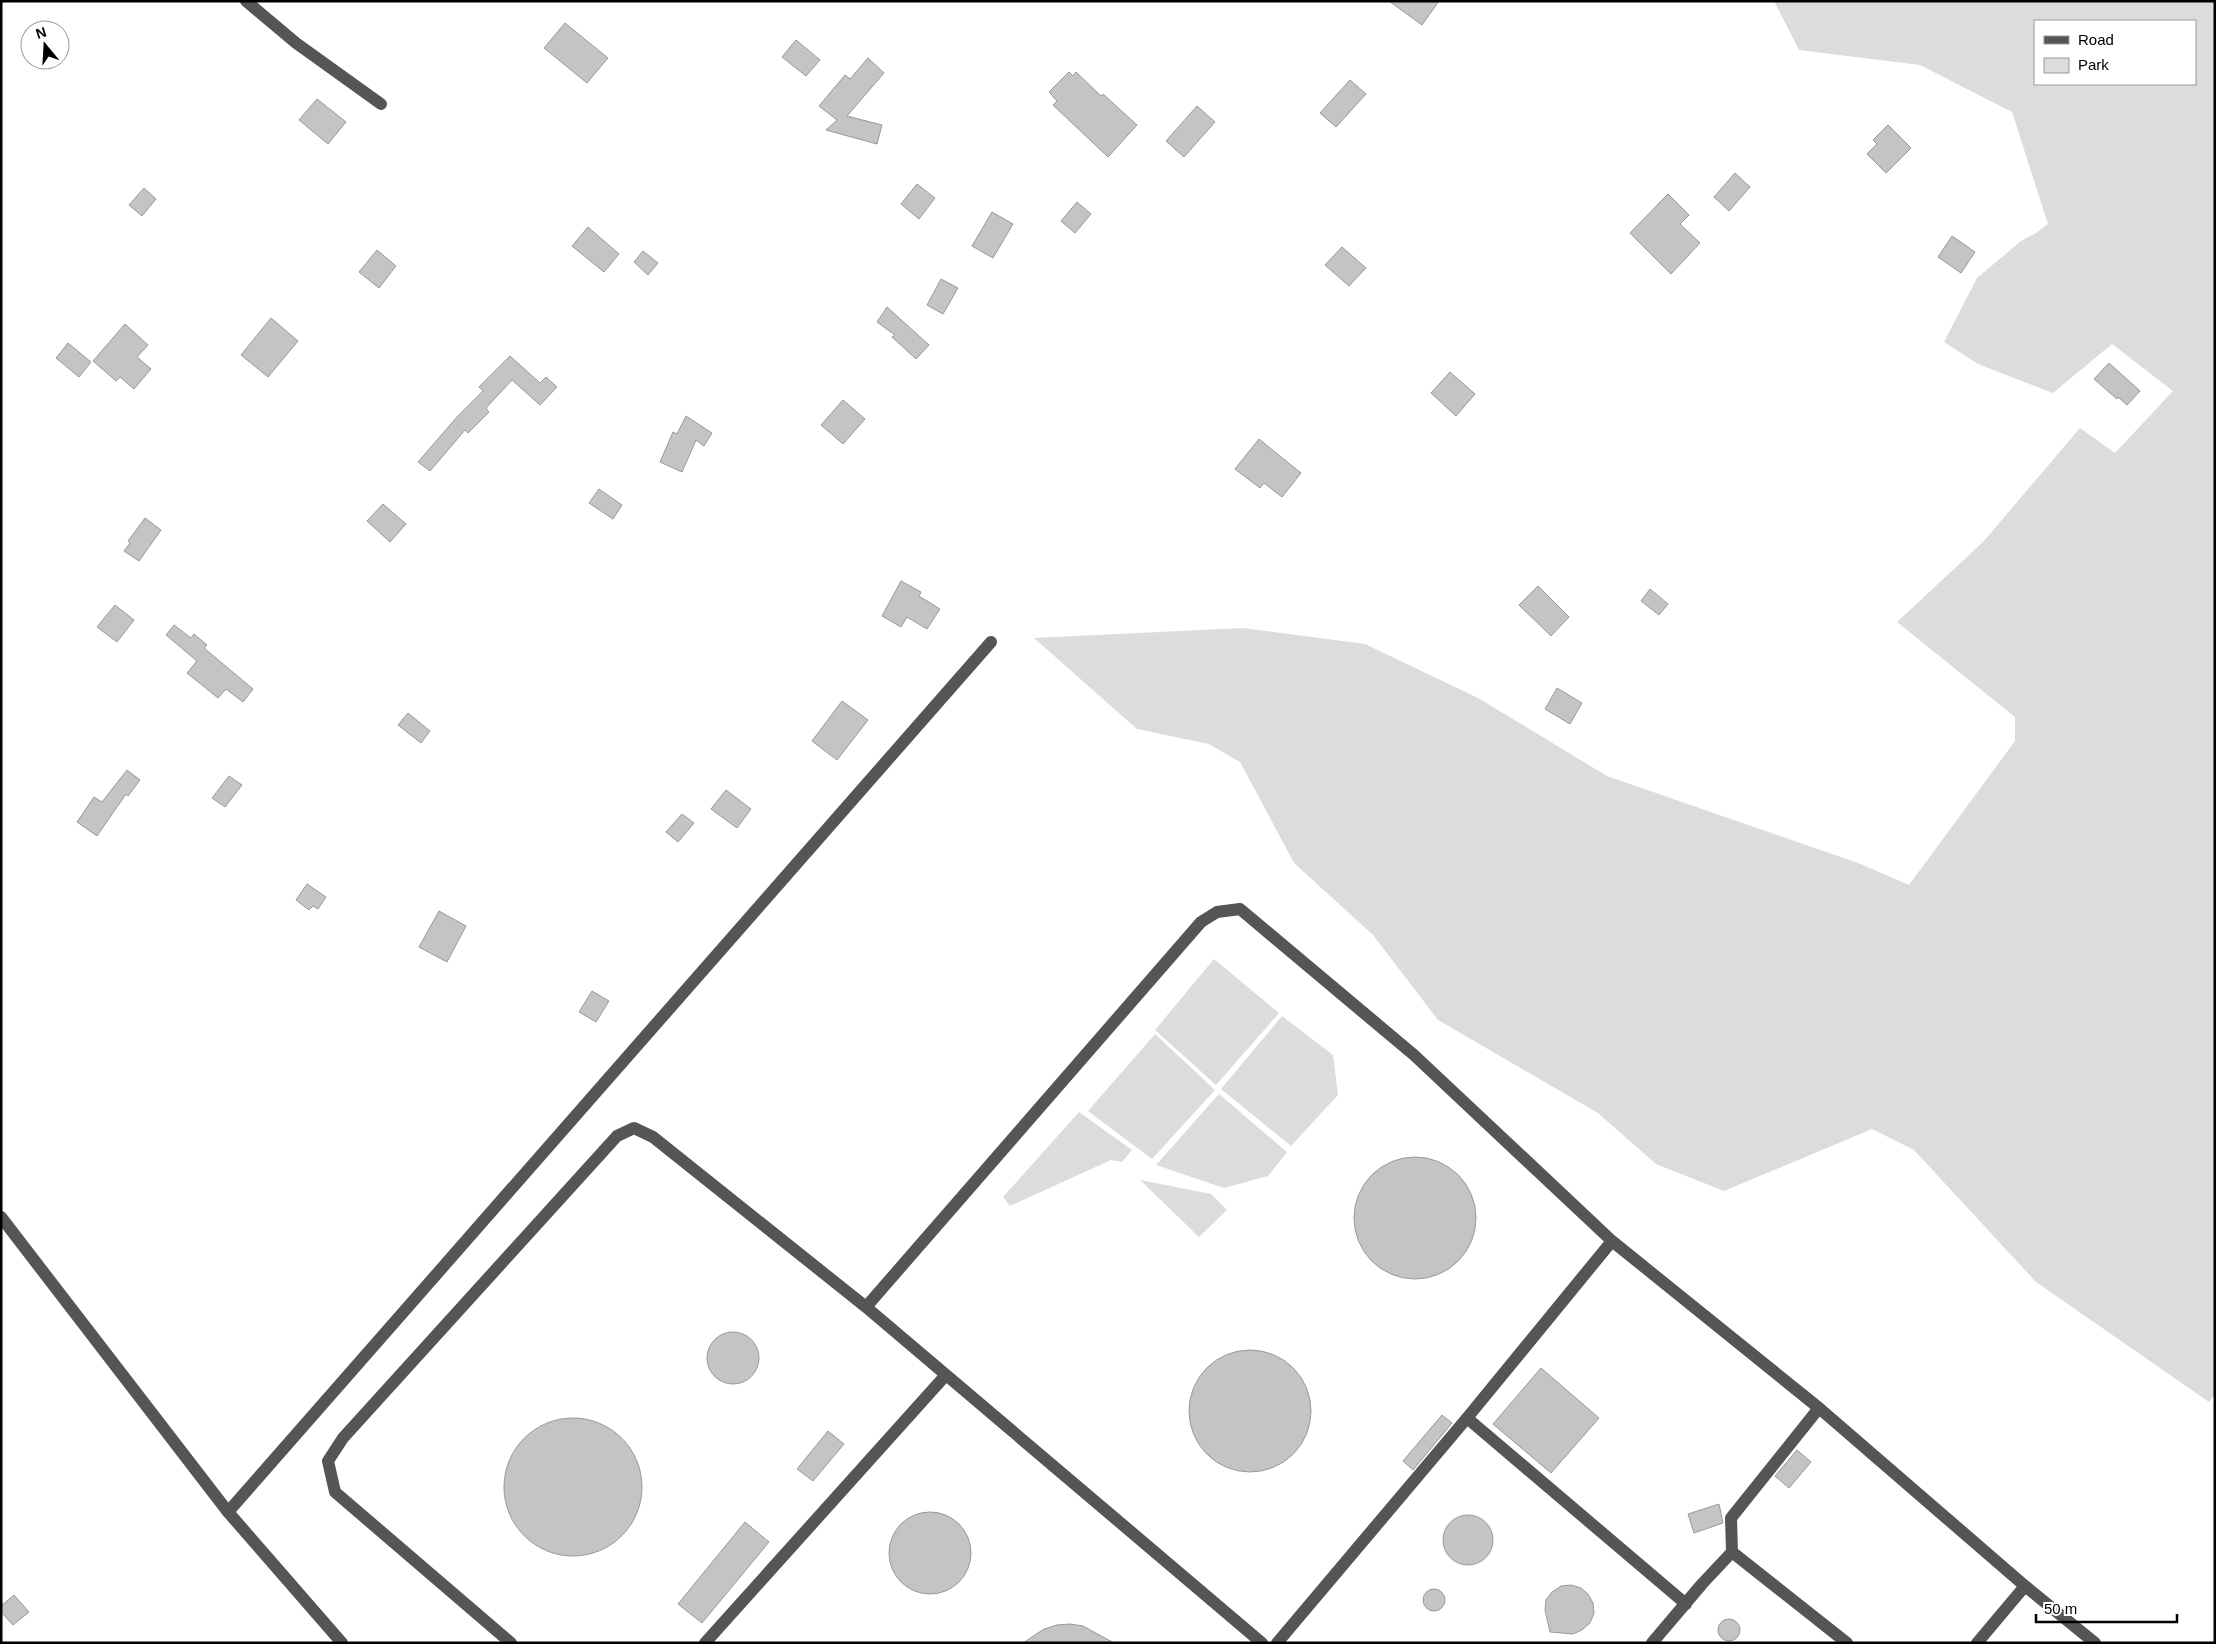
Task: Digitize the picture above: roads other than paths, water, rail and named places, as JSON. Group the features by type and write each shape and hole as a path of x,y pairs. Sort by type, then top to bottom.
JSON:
{"street":[{"path":"246,1 296,43 381,104"},
{"path":"228,1512 991,642"},
{"path":"866,1307 1201,922 1217,912 1240,909 1414,1055 1612,1241 1819,1408 2025,1586 2095,1643"},
{"path":"511,1643 335,1492 328,1461 343,1438 616,1136 634,1128 653,1137 866,1307 945,1376 1262,1643"},
{"path":"1,1217 228,1512 342,1643"},
{"path":"1277,1643 1467,1418 1612,1241"},
{"path":"705,1643 945,1376"},
{"path":"1652,1643 1732,1552 1731,1518 1819,1408"},
{"path":"1467,1418 1686,1604"},
{"path":"1732,1552 1846,1643"},
{"path":"1976,1643 2025,1586"}]}
